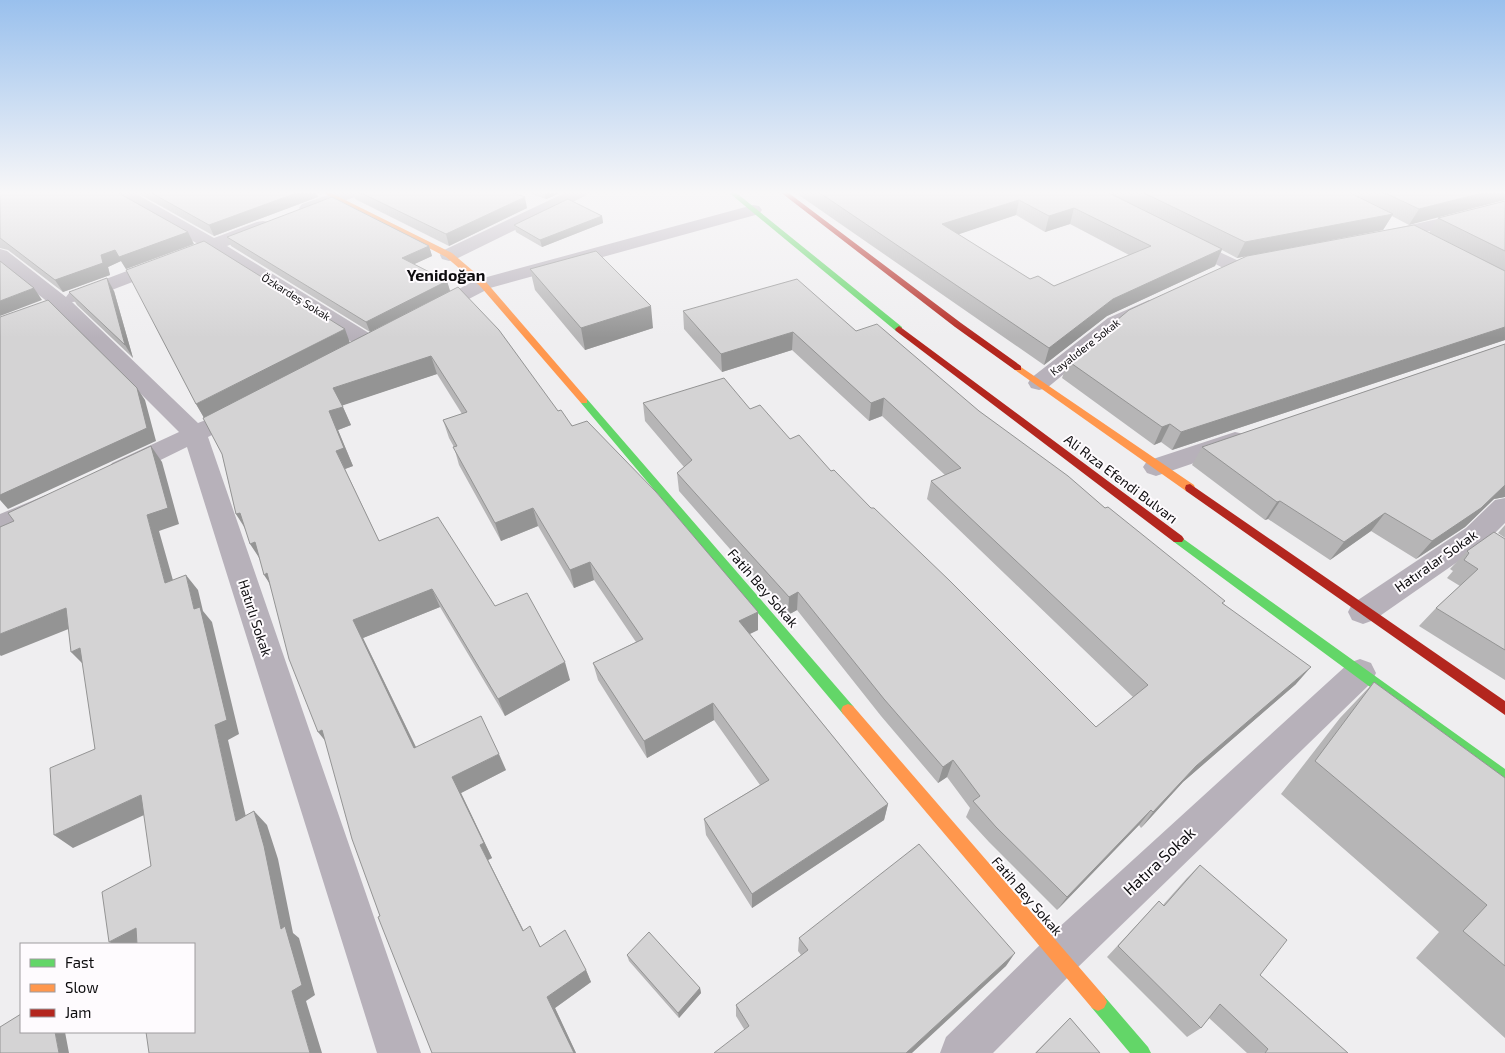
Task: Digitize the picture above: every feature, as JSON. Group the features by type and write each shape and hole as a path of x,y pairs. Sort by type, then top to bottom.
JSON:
{"main road":[{"name":"Fatih Bey Sokak","path":"422,240 449,255 483,284 1142,1053"},
{"name":"Ali Rıza Efendi Bulvarı","path":"790,240 921,347 1122,498 1505,778"},
{"name":"Ali Rıza Efendi Bulvarı","path":"847,240 1038,383 1363,612 1505,709"}],"street":[{"name":"Özkardeş Sokak","path":"205,240 378,338 343,356"},
{"path":"52,306 226,240"},
{"path":"449,255 475,240"},
{"path":"413,320 483,284 643,240"},
{"path":"1181,240 1225,270 1253,262"},
{"path":"1421,240 1430,245"},
{"name":"Hatırlı Sokak","path":"0,255 52,306 195,434 398,1053"},
{"name":"Kayalıdere Sokak","path":"1038,383 1115,322 1166,298"},
{"path":"98,480 230,416"},
{"path":"1156,467 1260,431"},
{"path":"0,526 62,497"},
{"name":"Hatıralar Sokak","path":"1363,612 1487,541 1505,507"},
{"name":"Hatıra Sokak","path":"962,1053 1058,956 1360,673"}],"building":[{"path":"3,240 166,240 119,257 115,250 101,255 103,263 55,280"},
{"path":"232,240 417,240 429,246 402,258 447,281 366,322"},
{"path":"890,240 968,240 1030,279 1038,276 1054,286 1151,246 1139,240 1204,240 1222,249 1113,299 1049,348"},
{"path":"1332,240 1444,240 1505,271 1505,327 1181,432 1170,424 1162,427 1068,361 1129,310 1247,256"},
{"path":"1483,240 1505,240 1505,251"},
{"path":"204,241 345,329 196,404 126,270"},
{"path":"596,251 651,306 581,328 530,269"},
{"path":"0,261 34,288 0,301"},
{"path":"107,278 125,345 69,292"},
{"path":"797,279 856,331 877,324 979,411 1068,476 1105,508 1108,507 1225,601 1222,603 1311,667 1196,766 1153,812 1151,810 1067,897 996,827 973,801 980,796 953,760 943,767 884,699 798,592 789,597 677,473 692,460 643,403 724,378 750,409 760,405 790,439 799,435 831,471 834,470 871,508 874,508 950,581 1096,727 1148,685 931,481 961,468 884,398 871,403 793,332 721,354 683,311"},
{"path":"458,287 499,330 558,411 561,410 572,426 587,421 656,492 758,612 739,621 888,804 752,894 704,819 769,780 713,703 644,741 593,663 643,639 590,562 570,570 533,508 495,523 453,447 457,446 443,420 467,412 431,356 333,388 343,407 329,411 344,448 336,451 379,541 438,517 495,606 527,593 565,662 498,699 432,589 353,620 414,748 481,716 499,754 452,777 484,843 480,845 523,931 530,926 540,947 565,930 586,970 547,997 574,1053 432,1053 378,917 380,916 352,839 322,730 318,732 289,659 267,573 264,575 255,542 250,544 240,513 236,514 222,454 203,418"},
{"path":"48,300 137,388 147,428 0,495 0,317"},
{"path":"1505,344 1505,485 1481,508 1432,541 1385,513 1344,542 1280,501 1277,502 1202,447"},
{"path":"151,446 168,508 147,515 165,583 186,575 194,609 200,607 227,720 215,725 236,821 254,811 264,846 281,929 285,926 302,985 292,991 310,1053 149,1053 146,1033 195,1033 195,943 137,943 136,928 109,942 102,892 151,866 141,795 54,835 50,768 95,749 80,648 71,652 66,608 0,634 0,527 14,521 8,513"},
{"path":"1494,532 1505,539 1505,650 1436,608 1478,569 1464,560 1469,553 1467,551"},
{"path":"1374,682 1505,778 1505,966 1463,931 1487,905 1315,761"},
{"path":"919,844 1015,953 906,1053 714,1053 749,1026 736,1005 808,950 799,938"},
{"path":"1200,865 1287,940 1260,975 1348,1053 1265,1053 1268,1049 1220,1004 1201,1028 1118,946 1159,901 1164,906"},
{"path":"649,932 700,988 678,1013 627,955"},
{"path":"20,1015 20,1033 55,1033 59,1053 0,1053 0,1027"},
{"path":"1070,1018 1100,1053 1036,1053"}],"traffic: fast":[{"path":"790,240 899,329"},
{"path":"584,401 848,710"},
{"path":"1178,539 1505,778"},
{"path":"1098,1002 1142,1053"}],"traffic: slow":[{"path":"420,240 449,255 483,284 584,401"},
{"path":"1018,368 1190,488"},
{"path":"848,710 1098,1002"}],"traffic: jam":[{"path":"847,240 1018,368"},
{"path":"899,329 1178,539"},
{"path":"1190,488 1505,709"}],"district":[{"name":"Yenidoğan","path":"446,275"}]}
